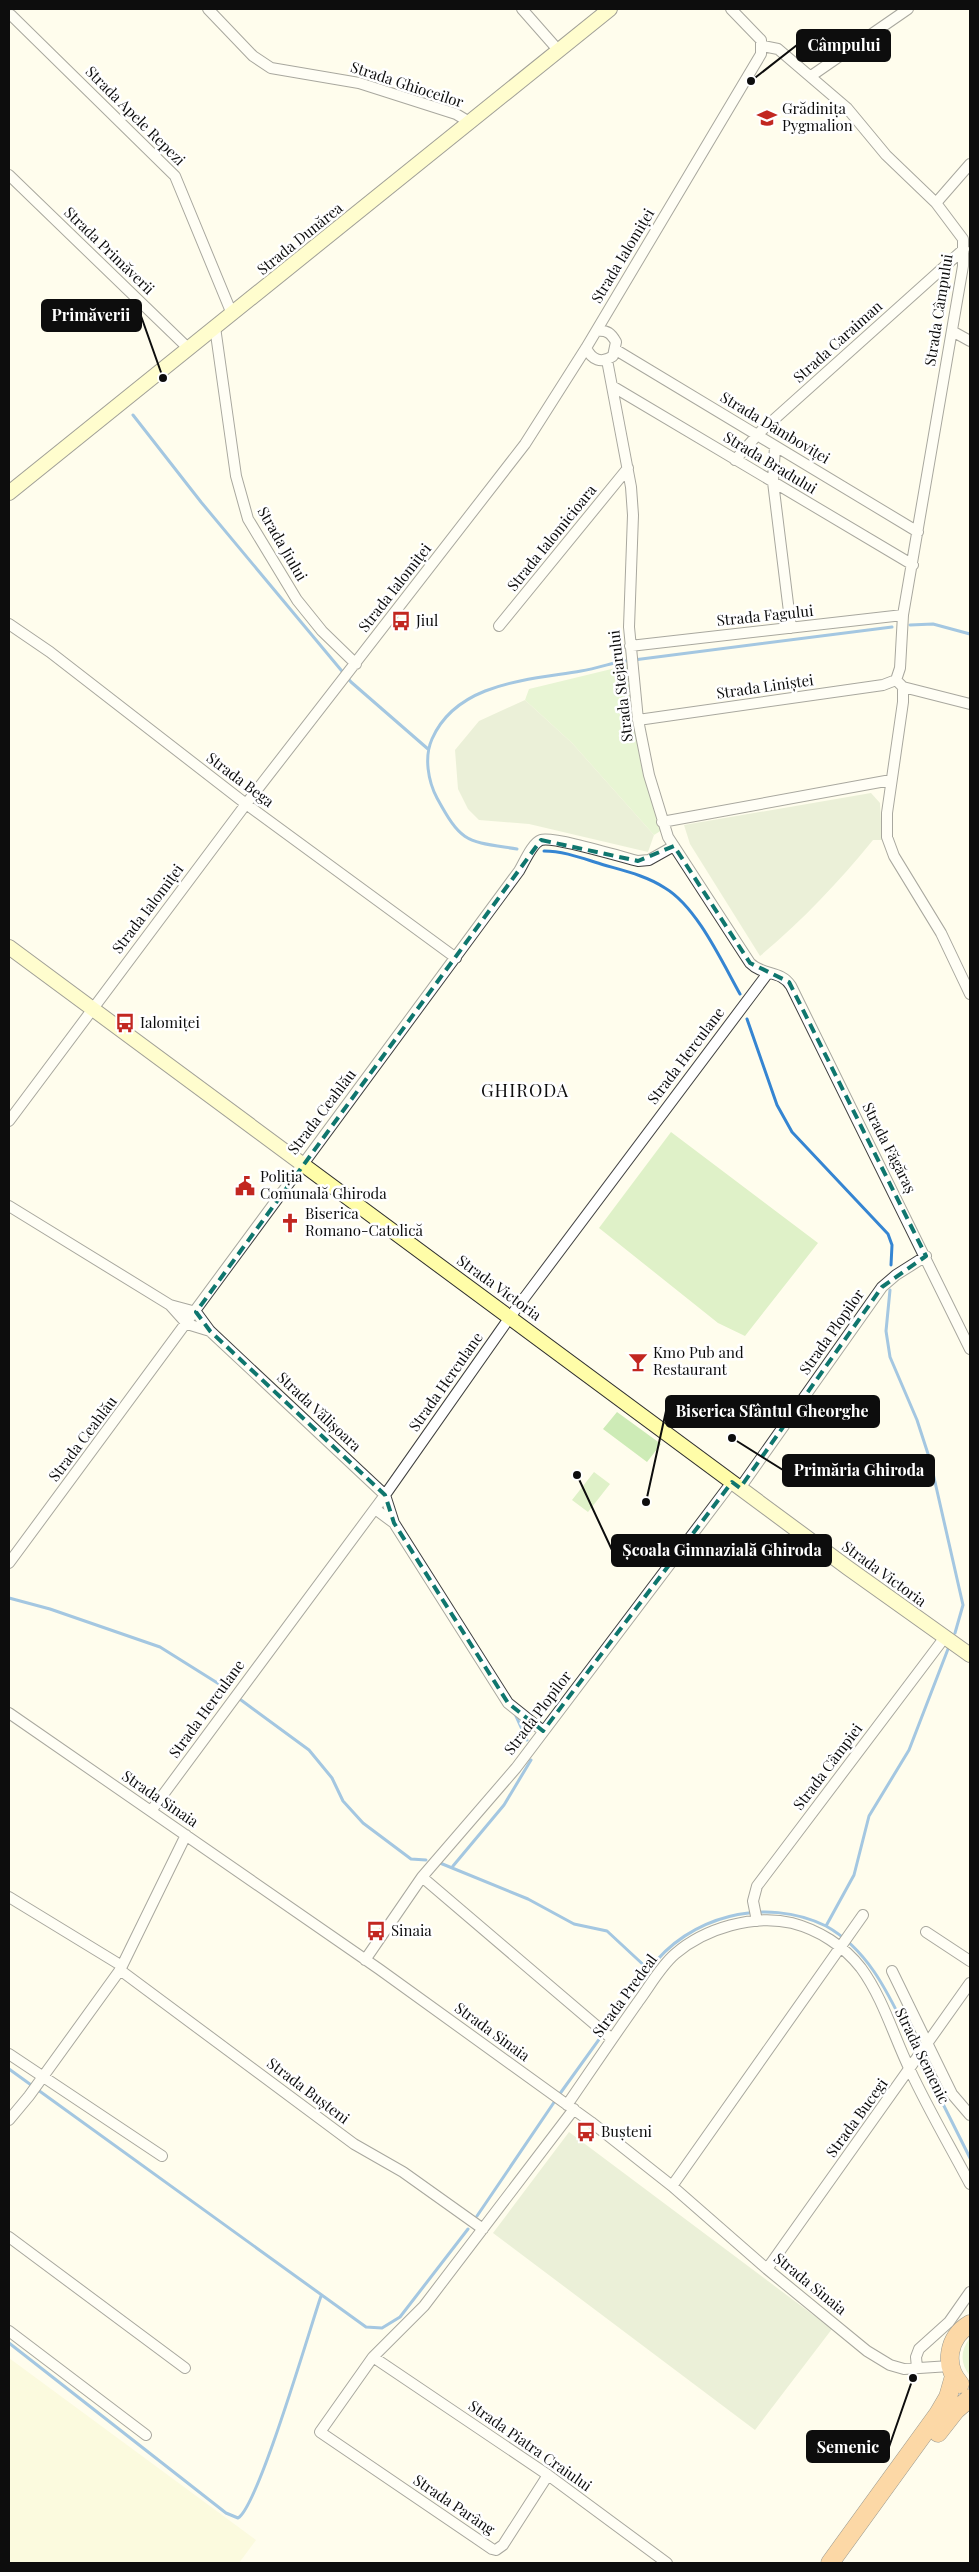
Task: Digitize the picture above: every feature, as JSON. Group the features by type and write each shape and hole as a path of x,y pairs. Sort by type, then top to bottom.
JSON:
{"highway":[{"path":"830,2563 938,2414 948,2397 952,2371 949,2353 953,2341 960,2331 970,2324"},
{"path":"952,2371 970,2392"},
{"path":"844,2563 950,2416 970,2398"}],"street":[{"name":"Strada Ghioceilor","path":"208,9 253,56 271,68 359,83 456,114 470,123"},
{"path":"522,9 559,51"},
{"name":"Strada Dunărea","path":"9,493 610,9"},
{"path":"732,9 757,35 763,46"},
{"path":"811,76 908,9"},
{"name":"Strada Apele Repezi","path":"11,13 175,176 232,314"},
{"name":"Strada Câmpului","path":"763,46 778,49 847,108 886,155 936,203 960,233 964,249 952,331 933,430 913,566 903,615 899,684 903,702 891,780 887,837 890,846 941,933 970,994"},
{"name":"Strada Ialomiței","path":"9,1121 246,804 525,444 586,348 762,54 763,46"},
{"path":"936,203 970,164"},
{"name":"Strada Primăverii","path":"9,175 188,349"},
{"name":"Strada Caraiman","path":"735,460 758,435 964,249"},
{"name":"Strada Jiului","path":"215,327 236,476 248,518 297,600 353,668"},
{"path":"586,348 590,356 598,361 607,360 616,350 616,342 612,335 605,330 596,331"},
{"path":"952,331 970,341"},
{"name":"Strada Dâmboviței","path":"616,350 918,532"},
{"name":"Strada Stejarului","path":"607,360 628,468 633,515 629,610 631,649 638,720 649,775 662,822 674,846 750,962 762,972 768,973"},
{"name":"Strada Bradului","path":"612,386 913,566"},
{"path":"775,446 773,482 791,628"},
{"name":"Strada Ialomicioara","path":"499,626 628,468"},
{"name":"Strada Fagului","path":"631,649 903,615"},
{"name":"Strada Bega","path":"9,624 50,652 246,804 456,958"},
{"path":"899,684 970,704"},
{"name":"Strada Liniștei","path":"638,720 899,684"},
{"path":"662,822 891,780"},
{"name":"Strada Ceahlău","path":"9,1563 192,1318 302,1164 519,872 536,843 541,840 556,840 638,861 649,860 674,846"},
{"name":"Strada Victoria","path":"9,947 848,1568 966,1652"},
{"name":"Strada Făgăraș","path":"768,973 782,976 790,986 926,1256 970,1349"},
{"name":"Strada Herculane","path":"150,1811 380,1502 510,1317 768,973"},
{"path":"9,1206 192,1318"},
{"name":"Strada Plopilor","path":"365,1960 422,1877 516,1768 736,1485 882,1287 896,1275 926,1256"},
{"name":"Strada Vălișoara","path":"192,1318 210,1331 380,1502 508,1703 543,1731"},
{"name":"Strada Vălișoara","path":"380,1502 394,1523"},
{"name":"Strada Câmpiei","path":"756,1915 754,1894 758,1886 945,1637"},
{"name":"Strada Sinaia","path":"9,1713 365,1960 551,2093 672,2186 767,2269 880,2360 904,2369 917,2368 952,2371"},
{"path":"9,2120 29,2096 121,1969 186,1835"},
{"path":"422,1877 610,2037"},
{"name":"Strada Bușteni","path":"9,1897 121,1969 354,2144 403,2172 482,2229"},
{"name":"Strada Predeal","path":"320,2432 373,2358 424,2306 482,2229 567,2105 610,2037 662,1969 676,1954 692,1942 756,1915 797,1924 845,1941"},
{"path":"672,2186 863,1915"},
{"path":"926,1932 970,1960"},
{"name":"Strada Semenic","path":"845,1941 870,1983 913,2066 970,2184"},
{"path":"892,1971 925,2047 952,2094 970,2115"},
{"name":"Strada Bucegi","path":"767,2269 913,2066 970,1982"},
{"path":"9,2054 42,2078 162,2156"},
{"path":"9,2237 185,2368"},
{"path":"917,2368 916,2357 920,2349 949,2322 970,2292"},
{"path":"9,2331 146,2435"},
{"name":"Strada Piatra Craiului","path":"373,2358 548,2475 667,2563"},
{"name":"Strada Parâng","path":"320,2432 496,2550 503,2545 548,2475"}],"highlighted area":[{"path":"541,840 638,861 674,846 750,963 789,982 926,1256 882,1287 740,1488 732,1482 543,1731 508,1703 394,1523 385,1495 210,1331 196,1312"}],"green space":[{"path":"628,665 640,749 662,830 654,835 572,743 525,700 529,689"},
{"path":"525,700 572,743 654,835 648,852 529,824 479,820 468,809 458,789 455,750 479,721"},
{"path":"871,793 880,803 882,840 873,840 819,901 760,956 690,844 684,825"},
{"path":"671,1132 818,1243 745,1336 718,1323 599,1228"},
{"path":"617,1412 661,1444 647,1462 603,1429"},
{"path":"594,1472 610,1484 588,1512 572,1500"},
{"path":"569,2132 832,2329 755,2430 493,2233"},
{"path":"970,2338 970,2376 964,2366 962,2357 964,2348"},
{"path":"9,2358 256,2540 239,2563 9,2563"}],"waterway":[{"path":"133,415 201,502 351,682 428,749"},
{"path":"910,625 933,624 970,634"},
{"path":"517,849 487,844 467,838 453,824 431,784 428,769 428,753 432,739 443,720 476,695 518,681 586,670 618,662 892,627"},
{"path":"544,851 567,854 628,872 651,880 665,888 677,897 698,921 717,951 740,994"},
{"path":"747,1019 777,1105 792,1132 888,1234 892,1245 891,1265"},
{"path":"890,1290 886,1331 890,1357 917,1420 930,1460 963,1605 955,1633"},
{"path":"9,1598 50,1609 160,1647 227,1689"},
{"path":"440,1863 528,1899 574,1924 607,1931 649,1970 665,1951 685,1936 706,1924 729,1916 753,1912 778,1913 802,1917 826,1926 854,1875 869,1816 909,1750 948,1649"},
{"path":"241,1700 309,1750 332,1778 343,1801 363,1823 411,1859 426,1860"},
{"path":"516,1716 527,1740"},
{"path":"453,1866 504,1805 531,1760"},
{"path":"826,1926 843,1937 870,1965 881,1982 917,2052"},
{"path":"477,2216 559,2095 649,1970"},
{"path":"920,2058 970,2158"},
{"path":"9,2069 366,2327 382,2328 400,2317 468,2229"},
{"path":"9,2343 226,2513 238,2518 247,2507 270,2451 321,2296"}],"place":[{"name":"Câmpului","path":"751,81"},
{"name":"Grădinița Pygmalion","path":"767,118"},
{"name":"Primăverii","path":"163,378"},
{"name":"Jiul","path":"401,621"},
{"name":"Ialomiței","path":"125,1023"},
{"name":"Poliția Comunală Ghiroda","path":"245,1186"},
{"name":"Biserica Romano-Catolică","path":"290,1223"},
{"name":"Km0 Pub and Restaurant","path":"638,1362"},
{"name":"Primăria Ghiroda","path":"732,1438"},
{"name":"Școala Gimnazială Ghiroda","path":"577,1475"},
{"name":"Biserica Sfântul Gheorghe","path":"646,1502"},
{"name":"Sinaia","path":"376,1931"},
{"name":"Bușteni","path":"586,2132"},
{"name":"Semenic","path":"913,2378"}],"district":[{"name":"GHIRODA","path":"525,1091"}]}
